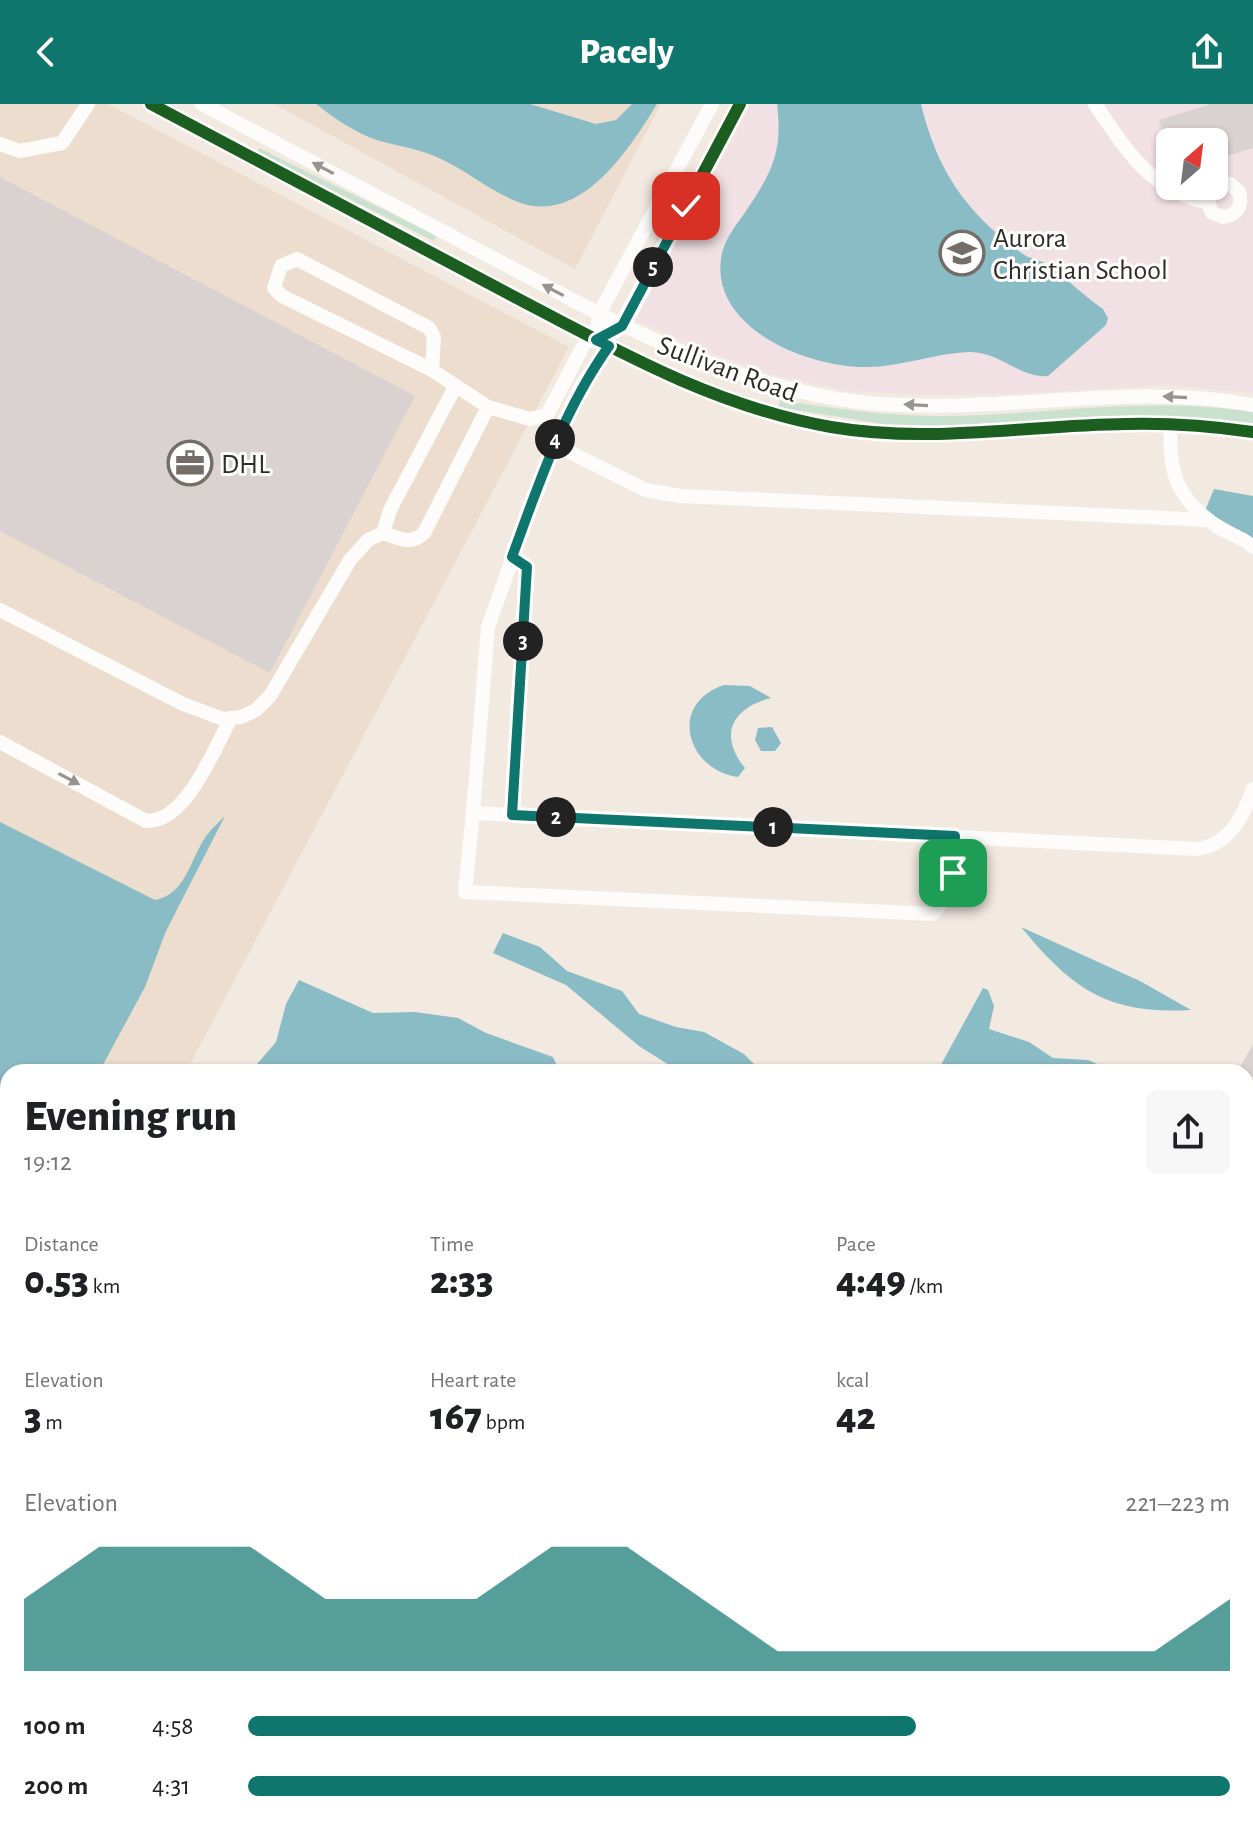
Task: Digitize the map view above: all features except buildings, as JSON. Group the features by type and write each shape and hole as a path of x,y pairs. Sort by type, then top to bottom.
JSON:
{"street":[{"path":"0,144 20,151 62,143 88,104"},
{"name":"Sullivan Road","path":"151,104 598,340 683,383 740,404 832,427 934,435 1171,424 1253,432"},
{"name":"Sullivan Road","path":"202,104 622,326 702,362 762,383 863,402 951,407 1151,396 1253,405"},
{"path":"712,104 599,314 598,340 582,384 553,444 488,627 465,892 933,914 948,897 955,836"},
{"path":"432,370 434,337 429,328 297,259 281,266 274,288 282,296 432,370 488,407 530,419 547,415 598,340 622,326 740,104"},
{"path":"1095,104 1127,152 1157,183 1187,198 1206,202 1212,213 1223,217 1246,210 1236,187 1228,184"},
{"path":"383,533 390,510 455,387"},
{"path":"0,610 183,704 223,719 256,710 270,696 340,574 368,540 383,533 416,541 424,533 488,407"},
{"path":"547,415 563,424"},
{"path":"1171,424 1168,455 1183,496 1209,520 1253,547"},
{"path":"553,444 646,490 680,496 1209,520"},
{"path":"512,557 527,567 512,815"},
{"path":"0,742 146,821 158,822 172,814 186,799 231,718"},
{"path":"473,813 1208,848 1231,833 1243,816 1253,789"}],"shaded area":[{"path":"0,104 108,104 569,347 190,1064 0,1064"},
{"path":"274,104 661,104 575,269"},
{"name":"Aurora Christian School","path":"751,104 1253,104 1253,393 1166,385 1014,394 926,395 848,391 775,375 704,350 635,320"}],"green space":[{"path":"259,148 437,236 434,241 256,153"},
{"path":"780,400 922,416 1174,406 1253,412 1253,423 1136,415 939,426 883,424 778,407"}],"water":[{"path":"316,104 530,104 596,124 616,120 632,104 657,104 618,161 601,178 583,193 562,203 541,206 507,197 432,155 362,134"},
{"path":"777,104 921,104 936,150 970,207 1003,239 1026,256 1050,266 1103,309 1108,318 1106,325 1048,376 1028,373 990,356 969,352 880,366 843,365 791,351 767,338 746,322 730,303 721,279 722,253 774,161 778,135"},
{"path":"1214,489 1253,496 1253,538 1205,511"},
{"path":"724,685 750,686 771,698 747,709 733,724 732,745 745,768 738,777 720,772 706,762 690,736 690,721 695,706 706,694"},
{"path":"772,727 781,743 775,751 761,751 755,740 758,728"},
{"path":"225,816 166,931 145,987 103,1064 0,1064 0,822 155,900 174,891 181,883 207,835"},
{"path":"1021,927 1140,981 1191,1010 1137,1008 1094,994 1057,967"},
{"path":"503,933 540,947 567,971 622,991 639,1014 676,1027 704,1032 744,1054 754,1064 667,1064 639,1046 566,985 493,953"},
{"path":"299,980 373,1013 415,1012 458,1018 486,1033 553,1057 556,1064 257,1064 276,1042 286,1004"},
{"path":"983,988 988,990 994,1006 989,1029 1029,1042 1053,1058 1088,1060 1097,1064 941,1064"}],"cycle path":[{"path":"151,104 586,335 705,390 788,418 831,427 905,434 1143,424 1190,425 1253,432"},
{"path":"596,340 622,326 740,104"}],"place":[{"name":"Aurora Christian School","path":"962,253"},
{"name":"DHL","path":"190,463"}],"route":[{"path":"686,206 622,326 596,340 609,346 582,384 553,444 512,557 527,567 512,815 955,836 953,873"}]}
